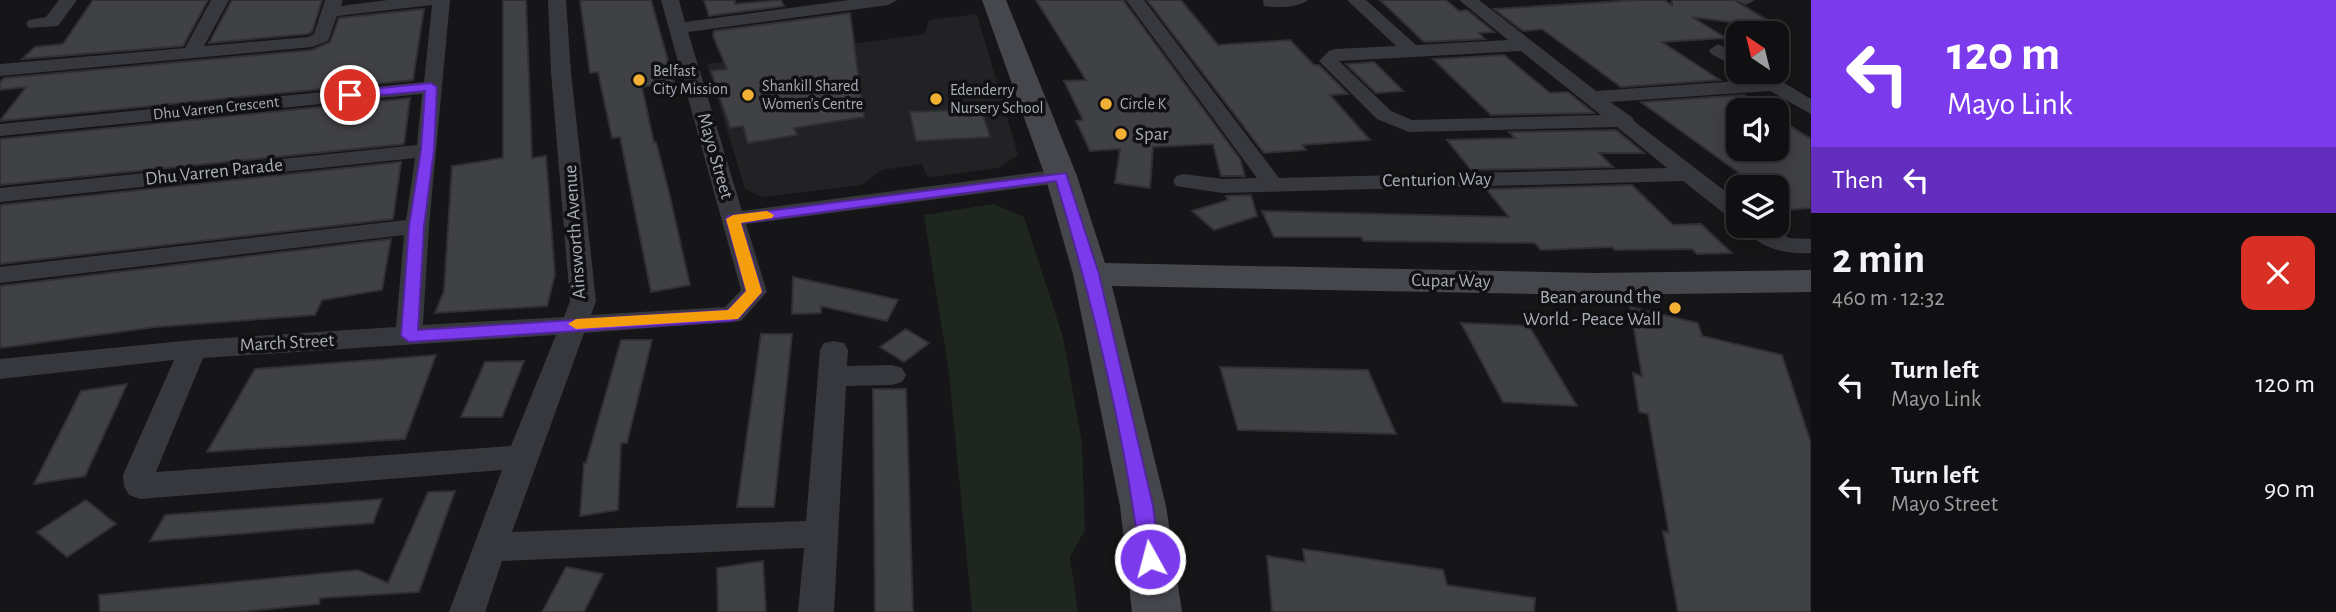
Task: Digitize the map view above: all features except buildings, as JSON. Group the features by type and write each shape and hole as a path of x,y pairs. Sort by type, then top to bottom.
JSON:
{"street":[{"path":"35,24 52,22 68,0"},
{"path":"191,53 220,0"},
{"path":"0,70 312,42 322,37 332,6 432,0"},
{"path":"409,336 416,226 427,150 441,0"},
{"name":"Ainsworth Avenue","path":"467,612 522,457 583,301 561,72 557,0"},
{"name":"Mayo Street","path":"575,324 732,315 754,292 670,0"},
{"path":"678,28 888,0"},
{"path":"994,0 1061,176 1091,274 1143,506 1157,612"},
{"path":"1135,0 1273,185"},
{"path":"1270,2 1299,0"},
{"path":"1356,0 1412,51"},
{"path":"1468,0 1726,203"},
{"path":"1526,45 1336,55 1328,61 1384,115 1409,126 1625,121"},
{"path":"1718,50 1726,55"},
{"path":"1594,97 1774,85 1811,108"},
{"name":"Dhu Varren Crescent","path":"0,130 431,87"},
{"name":"Dhu Varren Parade","path":"0,195 427,150"},
{"name":"Centurion Way","path":"1184,181 1222,186 1691,174"},
{"path":"733,219 1061,176"},
{"path":"0,275 416,226"},
{"path":"1773,238 1784,245 1811,246"},
{"name":"Cupar Way","path":"1091,274 1595,284 1811,281"},
{"name":"March Street","path":"0,369 193,349 575,324"},
{"path":"193,349 139,475 140,486 522,457"},
{"path":"816,612 833,363 892,375"},
{"path":"492,547 820,534"}],"shaded area":[{"path":"977,14 1018,155 998,168 932,177 927,176 922,164 882,170 862,185 762,197 745,189 707,64 925,34 929,20"},
{"path":"994,204 1024,217 1063,337 1082,443 1085,530 1070,557 1078,612 972,612 949,373 924,215"}],"slow traffic":[{"path":"576,324 732,315 754,292 733,219 767,215"}],"place":[{"name":"Belfast City Mission","path":"639,80"},
{"name":"Shankill Shared Women's Centre","path":"748,95"},
{"name":"Edenderry Nursery School","path":"936,99"},
{"name":"Circle K","path":"1106,104"},
{"name":"Spar","path":"1121,134"},
{"name":"Bean around the World - Peace Wall","path":"1675,308"}],"route":[{"path":"350,95 431,87 427,150 416,226 409,336 732,315 754,292 733,219 1061,176 1091,274 1143,506 1150,559"}]}
